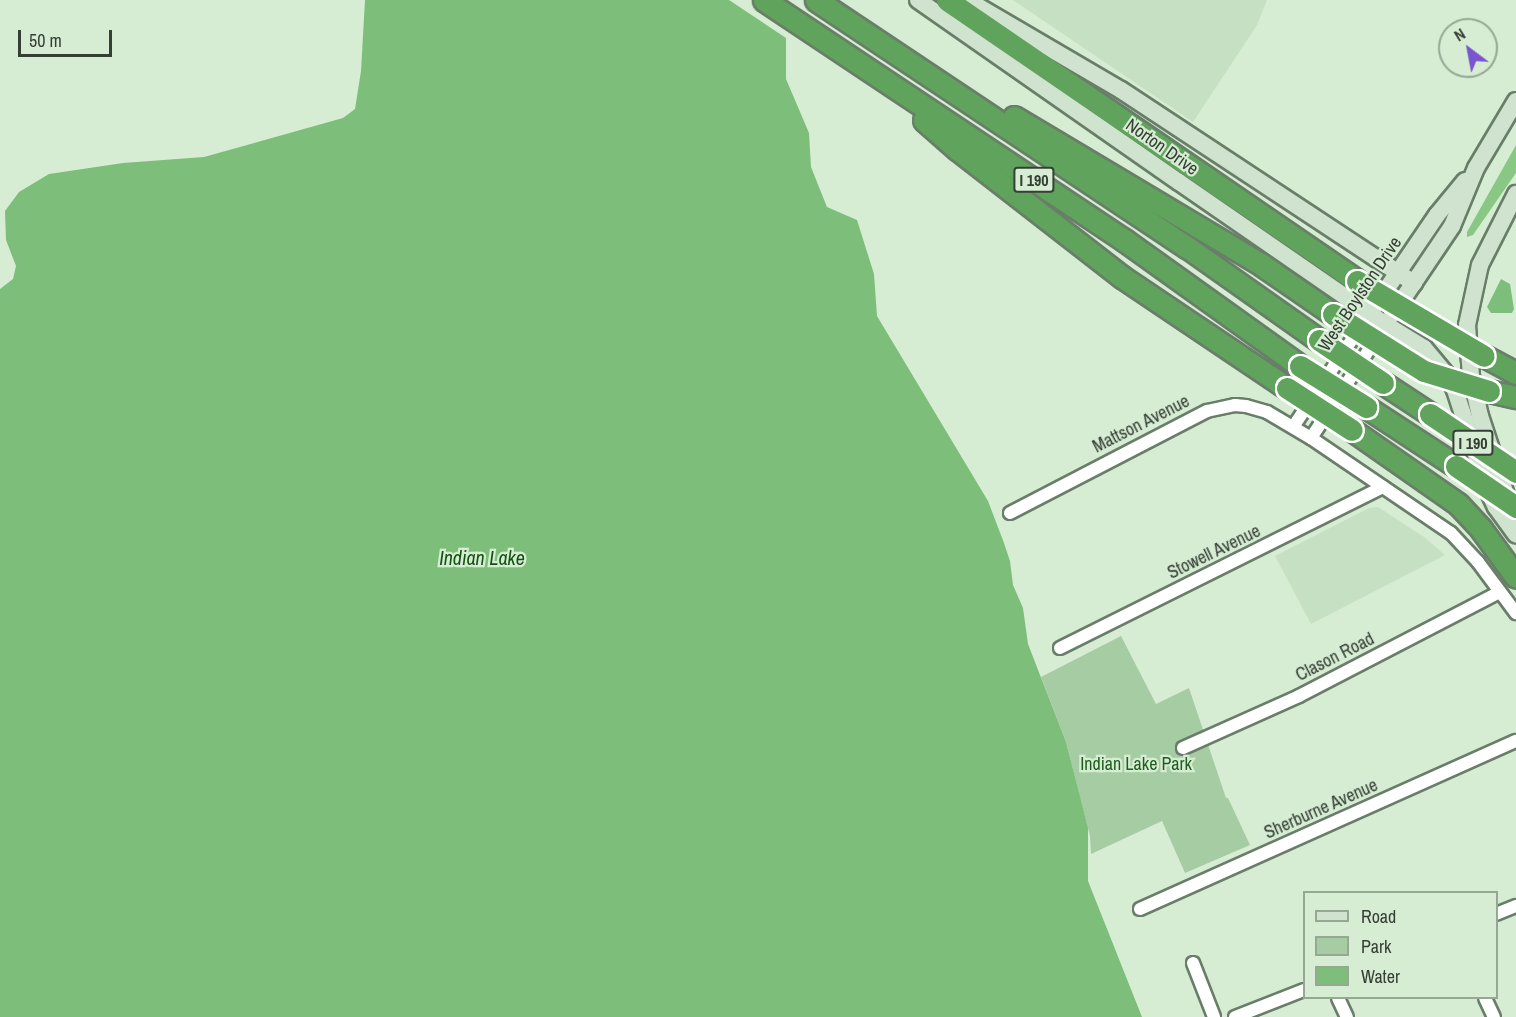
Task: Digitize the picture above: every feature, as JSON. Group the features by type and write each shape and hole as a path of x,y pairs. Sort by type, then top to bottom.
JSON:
{"highway":[{"name":"I 190","path":"764,0 1124,240 1300,366 1516,507"},
{"name":"I 190","path":"816,0 1516,472"},
{"path":"947,0 1357,281 1516,373"},
{"path":"872,38 985,100 1262,265 1333,314 1424,371 1516,397"},
{"path":"862,66 957,149 1122,277 1352,430 1458,504 1516,577"}],"main road":[{"name":"Norton Drive","path":"918,0 1424,348 1449,378 1487,488 1496,507 1516,535"},
{"name":"Norton Drive","path":"967,0 1120,90 1414,283"},
{"name":"West Boylston Drive","path":"1386,324 1452,226 1476,168 1516,100"},
{"name":"West Boylston Drive","path":"1370,313 1437,215 1476,168"},
{"path":"1514,197 1480,265 1467,326 1471,376 1480,416 1516,520"}],"street":[{"name":"West Boylston Drive","path":"1293,427 1370,313"},
{"name":"West Boylston Drive","path":"1311,438 1386,324"},
{"name":"Mattson Avenue","path":"1010,513 1214,408 1246,406 1267,412 1293,427"},
{"path":"1293,427 1451,533 1516,613"},
{"name":"Stowell Avenue","path":"1060,648 1383,487"},
{"name":"Clason Road","path":"1184,748 1299,696 1500,592"},
{"name":"Sherburne Avenue","path":"1140,909 1516,741"},
{"path":"1498,914 1516,906"},
{"path":"1193,963 1214,1017"},
{"path":"1235,1017 1303,991"},
{"path":"1338,999 1347,1017"},
{"path":"1485,999 1494,1017"}],"shaded area":[{"path":"1013,0 1267,0 1257,25 1193,122"},
{"path":"1516,145 1516,173 1473,235 1467,237 1467,232"},
{"path":"1378,507 1424,537 1445,555 1311,624 1275,556 1369,508"}],"green space":[{"name":"Indian Lake Park","path":"1121,636 1156,704 1189,688 1226,798 1250,845 1185,873 1162,821 1091,854 1090,836 1066,742 1041,677"}],"water":[{"name":"Indian Lake","path":"365,0 729,0 786,38 786,79 809,133 811,167 827,207 857,220 874,274 877,316 988,501 1004,543 1010,561 1013,585 1023,608 1028,644 1066,742 1088,828 1088,881 1142,1017 0,1017 0,289 13,279 16,266 6,240 5,211 19,192 49,174 123,163 204,157 343,118 355,109 361,71"},
{"path":"1501,279 1510,284 1514,309 1512,313 1491,313 1487,307"}]}
